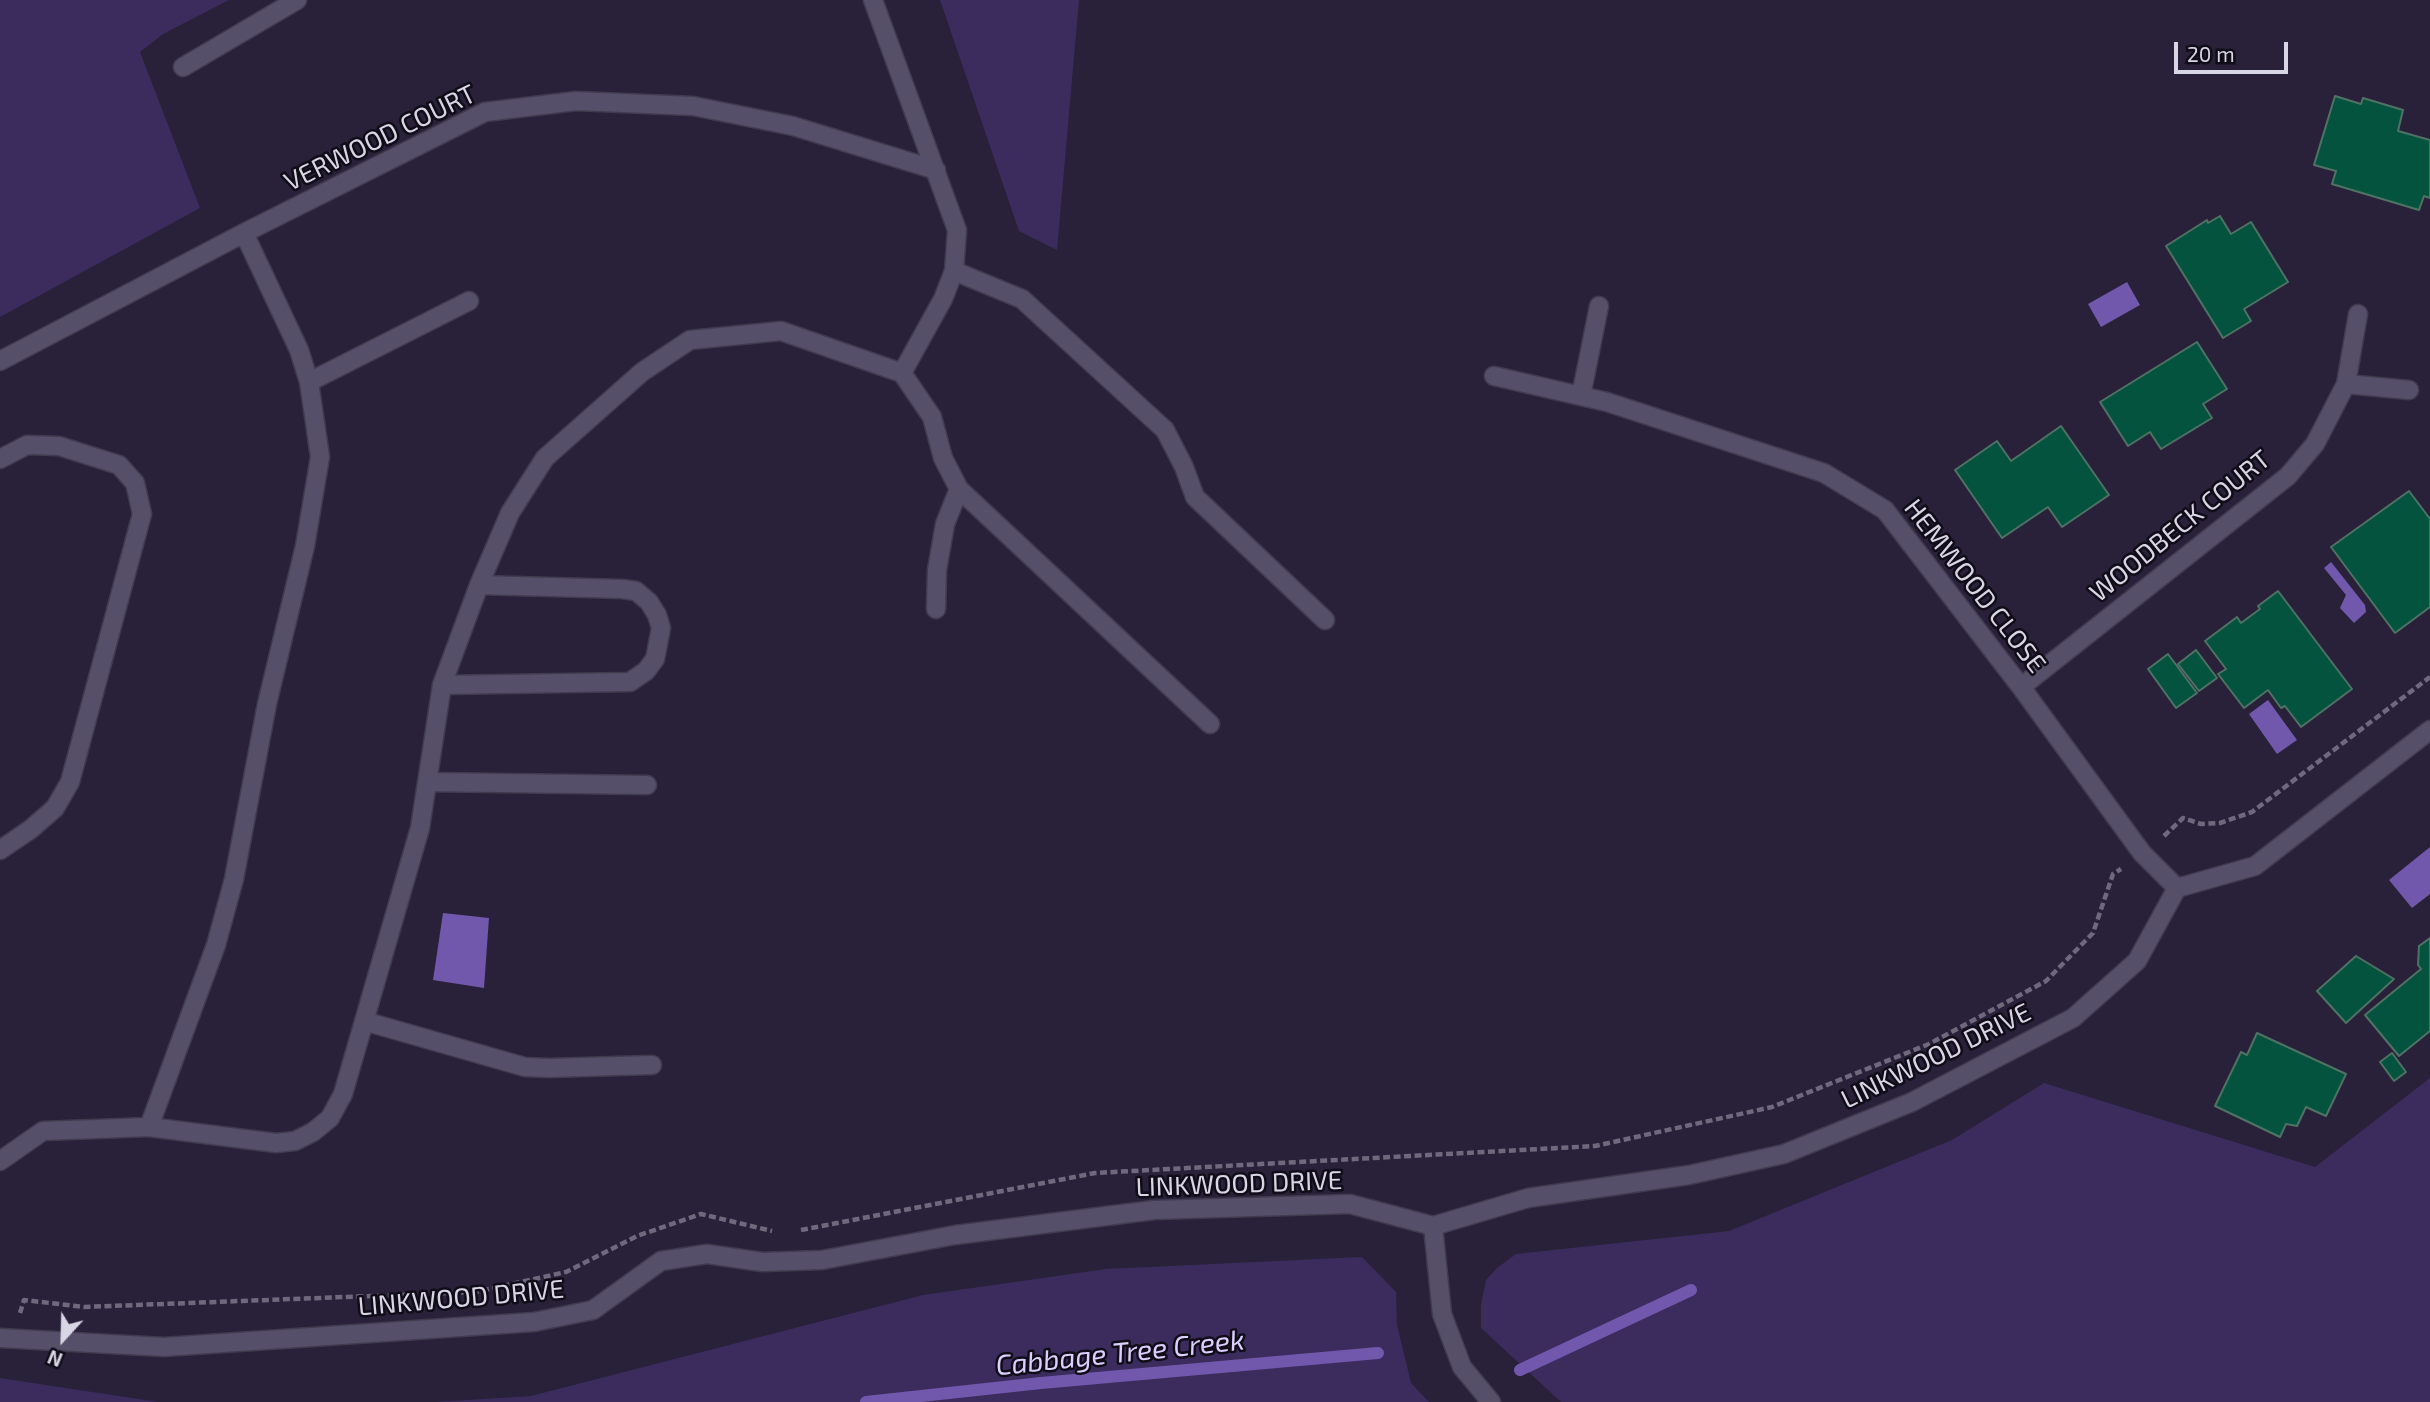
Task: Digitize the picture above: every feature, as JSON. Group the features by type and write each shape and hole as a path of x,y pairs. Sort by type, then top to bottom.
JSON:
{"street":[{"path":"183,67 297,0"},
{"path":"873,0 957,230 954,271 943,299 902,373"},
{"name":"VERWOOD COURT","path":"0,361 244,233 485,112 576,101 692,106 793,126 936,170"},
{"path":"149,1127 216,945 234,879 267,704 305,546 320,457 309,382 299,350 244,233"},
{"path":"954,271 1022,299 1165,429 1195,497 1325,620"},
{"path":"309,382 469,301"},
{"path":"1581,396 1599,306"},
{"name":"WOODBECK COURT","path":"2021,687 2288,476 2315,444 2346,384 2358,314"},
{"path":"0,1161 43,1131 149,1127 276,1143 295,1141 313,1132 330,1118 343,1094 420,828 442,685 510,513 545,458 642,372 690,340 781,331 902,373 932,417 943,457 959,489 1210,724"},
{"name":"HEMWOOD CLOSE","path":"1494,376 1607,402 1824,473 1885,510 2021,687 2142,853 2176,888"},
{"path":"2346,384 2409,390"},
{"path":"0,458 27,445 60,446 119,465 135,483 142,514 70,782 55,808 31,830 0,850"},
{"path":"936,609 937,569 945,524 959,489"},
{"path":"442,685 630,682 646,671 655,659 661,628 649,602 636,591 479,586"},
{"path":"2176,888 2255,866 2430,730"},
{"path":"427,782 647,785"},
{"name":"LINKWOOD DRIVE","path":"0,1338 164,1347 534,1322 593,1310 661,1261 707,1254 762,1262 822,1260 954,1236 1154,1210 1350,1204 1433,1226 1528,1198 1689,1175 1784,1154 1912,1102 2073,1018 2137,961 2176,888"},
{"path":"364,1021 525,1067 652,1065"},
{"path":"1433,1226 1442,1314 1462,1367 1491,1402"}],"path":[{"path":"795,1231 1095,1173 1595,1146 1772,1107 1928,1044 2046,981 2093,933 2113,874 2174,829 2183,818 2201,824 2221,823 2252,812 2430,677"},
{"path":"24,1300 84,1307 475,1292 566,1272 637,1236 701,1214 781,1233"}],"shaded area":[{"path":"0,0 229,0 163,34 140,52 200,208 0,317"},
{"path":"940,0 1079,0 1057,250 1019,231"},
{"path":"2127,282 2140,305 2101,327 2088,304"},
{"path":"2331,562 2365,605 2366,612 2354,623 2340,608 2346,595 2324,568"},
{"path":"2268,700 2297,740 2277,754 2249,714"},
{"path":"2430,847 2430,894 2412,908 2389,880"},
{"path":"443,913 489,918 484,988 433,980"},
{"path":"2430,1078 2430,1402 1561,1402 1481,1328 1481,1305 1486,1280 1516,1254 1729,1231 1952,1140 2044,1083 2315,1167"},
{"path":"1362,1257 1396,1292 1397,1325 1411,1383 1429,1402 436,1402 531,1396 923,1295 1106,1269"},
{"path":"0,1378 158,1402 0,1402"}],"building":[{"path":"2335,96 2361,104 2363,98 2403,110 2398,131 2430,140 2430,198 2424,196 2419,210 2332,184 2336,171 2314,165"},
{"path":"2220,216 2231,234 2251,222 2288,282 2244,309 2251,321 2223,338 2166,246 2207,220 2208,223"},
{"path":"2197,342 2227,389 2203,404 2212,418 2161,449 2150,432 2128,446 2100,402"},
{"path":"2061,426 2109,495 2062,527 2048,507 2002,538 1955,470 1997,441 2011,461"},
{"path":"2409,491 2430,519 2430,607 2395,633 2331,547"},
{"path":"2278,591 2352,689 2301,727 2285,706 2281,708 2268,690 2244,708 2218,674 2226,669 2205,641 2237,617 2241,623"},
{"path":"2196,650 2217,678 2199,691 2178,664"},
{"path":"2168,654 2197,693 2176,708 2148,669"},
{"path":"2430,938 2430,1031 2399,1056 2365,1015 2421,969 2418,965 2419,946"},
{"path":"2356,956 2394,979 2346,1023 2317,991"},
{"path":"2257,1033 2346,1074 2326,1116 2306,1107 2297,1126 2286,1124 2280,1137 2215,1106 2241,1052 2247,1055"},
{"path":"2392,1053 2406,1072 2394,1081 2380,1062"}],"waterway":[{"name":"Cabbage Tree Creek","path":"1520,1370 1691,1290"},
{"name":"Cabbage Tree Creek","path":"866,1402 1041,1383 1378,1353"}]}
